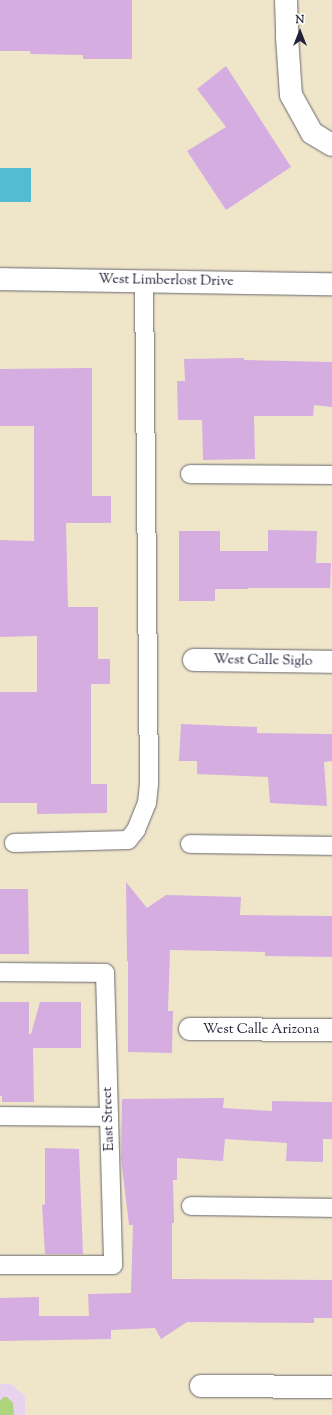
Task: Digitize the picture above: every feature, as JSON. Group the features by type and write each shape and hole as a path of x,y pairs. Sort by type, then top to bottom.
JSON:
{"street":[{"path":"286,0 287,38 292,95 312,133 332,145"},
{"name":"West Limberlost Drive","path":"0,279 332,284"},
{"name":"West Calle Siglo","path":"194,660 332,662"},
{"name":"West Calle Arizona","path":"190,1029 332,1030"},
{"path":"202,1386 332,1387"}],"lane":[{"path":"14,843 128,840 136,830 147,803 150,783 144,281"},
{"path":"190,474 332,475"},
{"path":"190,844 332,846"},
{"name":"East Street","path":"0,972 105,973 113,1265 0,1265"},
{"path":"0,1116 109,1117"},
{"path":"191,1206 332,1208"}],"shaded area":[{"path":"0,1384 11,1384 25,1396 25,1415 0,1415"}],"green space":[{"path":"3,1397 7,1397 13,1403 14,1415 0,1415 0,1401"}],"water":[{"path":"0,168 31,168 31,202 0,202"}],"building":[{"path":"0,0 132,0 132,59 83,59 83,55 31,54 30,51 0,51"},
{"path":"226,66 291,167 226,210 187,151 226,127 197,89"},
{"path":"244,358 244,360 332,362 332,407 314,405 313,416 254,416 255,459 203,460 202,420 178,420 177,381 185,381 184,359"},
{"path":"92,368 92,496 111,496 111,523 66,523 68,607 98,607 98,659 110,659 110,684 91,684 91,784 107,784 107,813 37,814 37,803 0,803 0,692 37,692 37,636 0,637 0,540 34,541 34,426 0,426 0,369"},
{"path":"268,530 317,531 316,563 331,563 330,588 215,589 215,601 179,601 179,531 220,531 220,551 268,551"},
{"path":"181,724 257,727 257,733 332,734 332,761 324,762 327,806 270,803 268,777 197,774 197,761 179,761"},
{"path":"126,882 147,908 166,895 241,897 240,915 332,916 332,957 265,956 265,952 170,950 168,1011 173,1011 172,1053 128,1052"},
{"path":"0,889 28,889 29,954 0,954"},
{"path":"0,1002 29,1002 29,1034 31,1034 40,1002 81,1002 81,1048 33,1048 34,1102 2,1102 2,1096 0,1096"},
{"path":"224,1098 223,1108 272,1111 272,1101 332,1102 332,1139 323,1139 323,1162 286,1161 287,1143 225,1139 223,1161 177,1158 177,1180 173,1180 174,1223 172,1223 172,1279 332,1280 332,1318 314,1318 314,1323 187,1322 161,1339 155,1328 111,1330 111,1339 0,1341 0,1298 39,1297 39,1316 89,1316 88,1294 131,1293 133,1225 129,1225 121,1158 122,1099"},
{"path":"45,1148 79,1149 83,1254 45,1254 42,1205 45,1204"}]}
